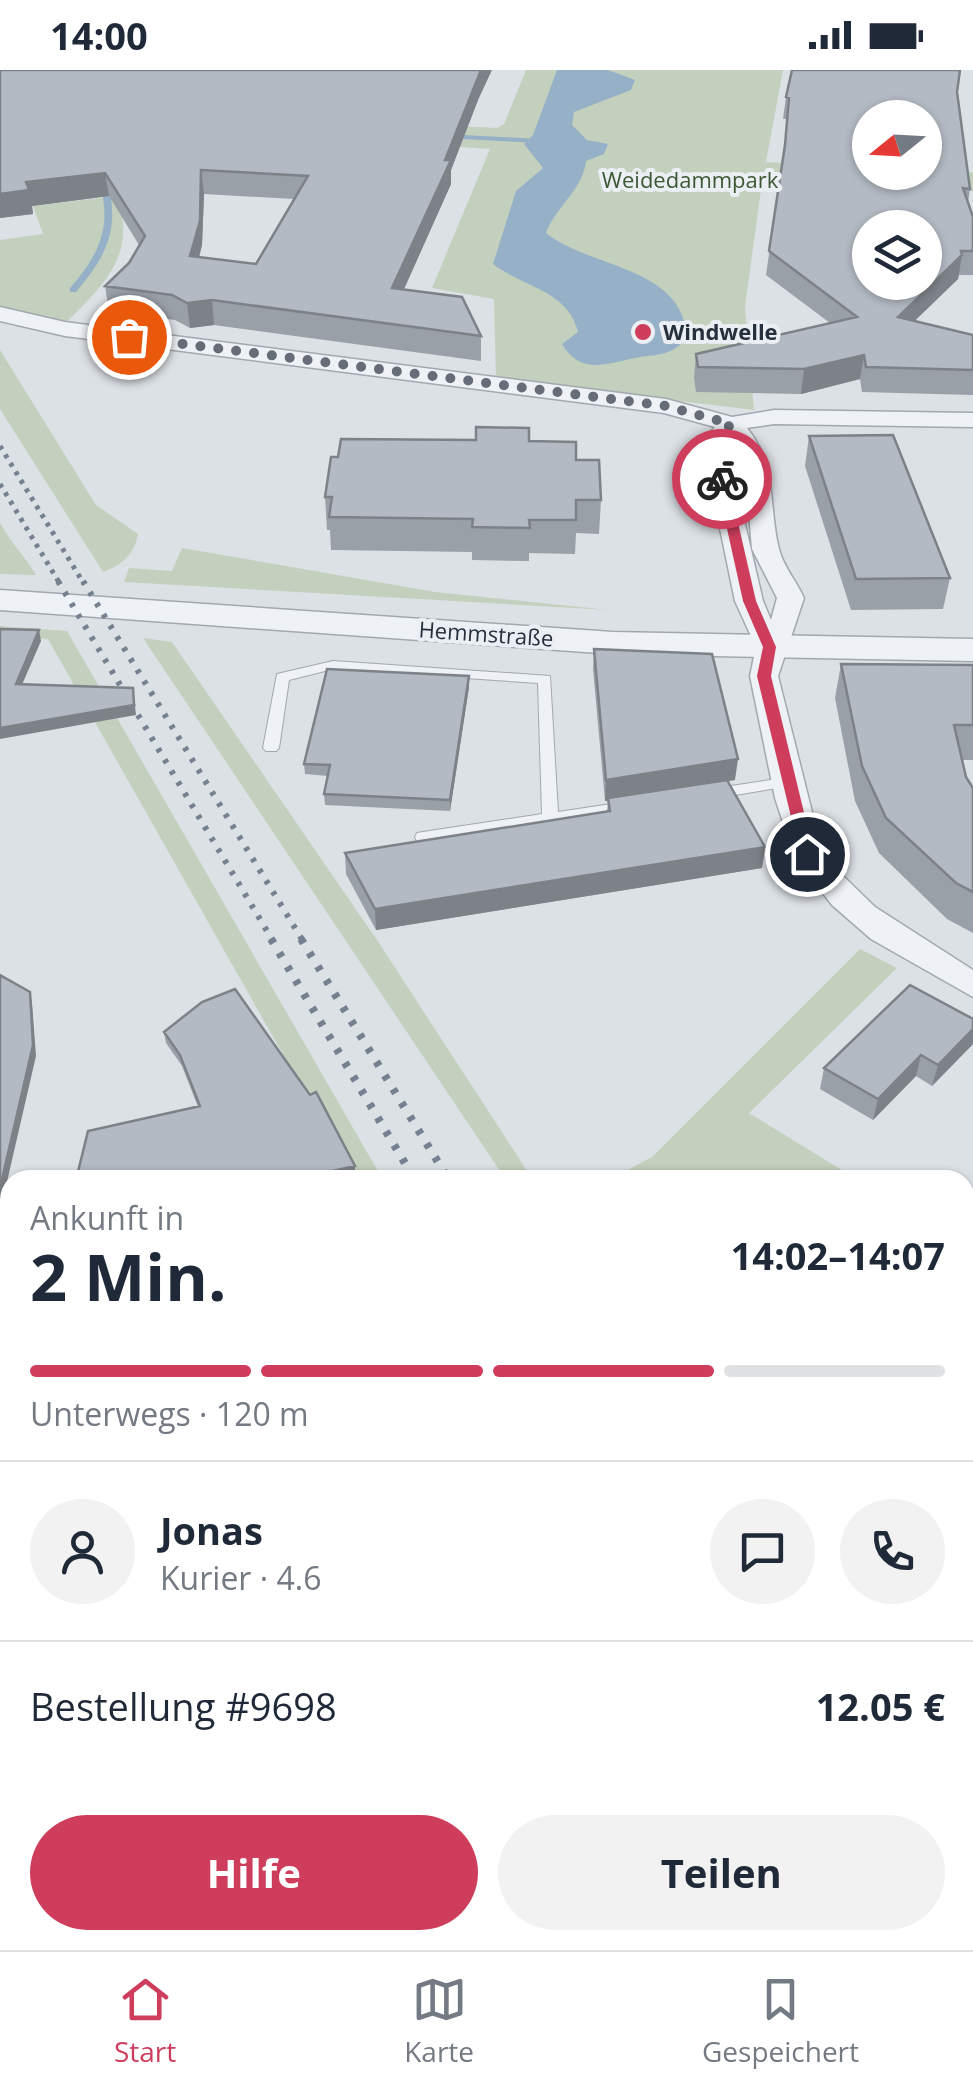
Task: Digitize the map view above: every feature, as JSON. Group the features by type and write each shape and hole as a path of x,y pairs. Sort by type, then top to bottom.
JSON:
{"street":[{"path":"0,314 65,329 666,406 731,424 774,417 973,420"},
{"path":"731,424 750,444 762,477 758,508 769,555 791,604 770,647 764,676 807,854 846,900 896,943 973,984"},
{"path":"731,424 714,442 750,601 770,647"},
{"name":"Hemmstraße","path":"0,600 518,637 973,650"}],"lane":[{"path":"271,748 282,677 333,665 545,679 550,818"},
{"path":"698,796 790,782"},
{"path":"423,838 642,804"}],"green space":[{"name":"Weidedammpark","path":"526,70 783,70 766,162 852,166 852,186 762,182 745,307 754,410 496,379 494,299 432,288 490,149 402,143 222,114 497,128 504,124"},
{"path":"942,172 973,172 973,191 942,190"},
{"path":"116,196 122,217 120,252 104,282 65,324 0,311 0,240 43,234 33,206"},
{"path":"0,350 96,505 138,534 130,553 116,566 103,572 0,409"},
{"path":"0,523 9,537 36,575 0,574"},
{"path":"182,548 435,592 609,610 124,582 129,568 172,571"},
{"path":"0,626 67,631 377,1170 348,1170 48,639 0,636"},
{"path":"143,638 172,642 379,943 527,1170 499,1170"},
{"path":"860,949 897,968 749,1113 842,1170 627,1170 652,1157"}],"water":[{"path":"557,70 608,70 635,80 631,90 574,112 572,125 587,140 608,144 604,154 586,161 580,181 546,233 564,245 632,272 670,297 682,315 686,338 669,352 594,365 577,360 562,344 578,332 565,307 493,264 516,191 543,168 524,144 533,135"}],"building":[{"path":"0,70 481,70 445,160 451,160 392,288 462,297 481,336 212,300 187,303 172,295 105,286 129,263 145,236 105,173 26,182 29,190 0,194","holes":["201,170 308,176 256,264 190,256 200,221"]},
{"path":"792,70 960,70 957,92 970,189 963,188 973,217 973,251 961,251 962,255 942,274 942,210 852,210 852,300 916,300 898,317 973,335 973,370 866,367 864,355 804,369 698,367 696,354 857,317 769,251 789,98 786,97"},
{"path":"476,427 529,428 529,441 576,442 576,460 599,460 601,500 576,500 576,520 529,520 530,528 472,527 473,519 329,517 332,497 325,497 331,457 338,457 341,439 476,440"},
{"path":"893,435 950,578 856,579 809,436"},
{"path":"0,629 39,630 16,684 133,688 134,705 0,728"},
{"path":"594,649 712,654 738,759 606,780"},
{"path":"841,664 973,665 973,725 954,725 966,777 973,788 973,892 956,883 886,818 862,766"},
{"path":"327,669 469,676 450,800 324,794 330,765 304,764"},
{"path":"727,780 765,847 375,909 345,853 610,811 608,798"},
{"path":"0,975 30,992 33,1045 4,1170 0,1170"},
{"path":"910,985 973,1019 973,1029 938,1065 921,1055 878,1099 824,1068"},
{"path":"235,989 310,1095 316,1092 355,1166 337,1170 78,1170 88,1131 200,1106 180,1055 164,1032 202,1002"}],"waterway":[{"path":"446,136 539,141"},
{"path":"73,290 100,253 109,226 103,182"}],"railway":[{"path":"0,446 84,584"},
{"path":"0,484 60,584"},
{"path":"58,581 273,941"},
{"path":"83,581 303,941"},
{"path":"271,939 409,1170"},
{"path":"301,939 443,1170"}],"way so far":[{"path":"129,337 666,406 731,424 714,442 722,479"}],"place":[{"name":"Windwelle","path":"643,332"}],"route":[{"path":"722,479 750,601 770,647 764,676 807,854"}]}
